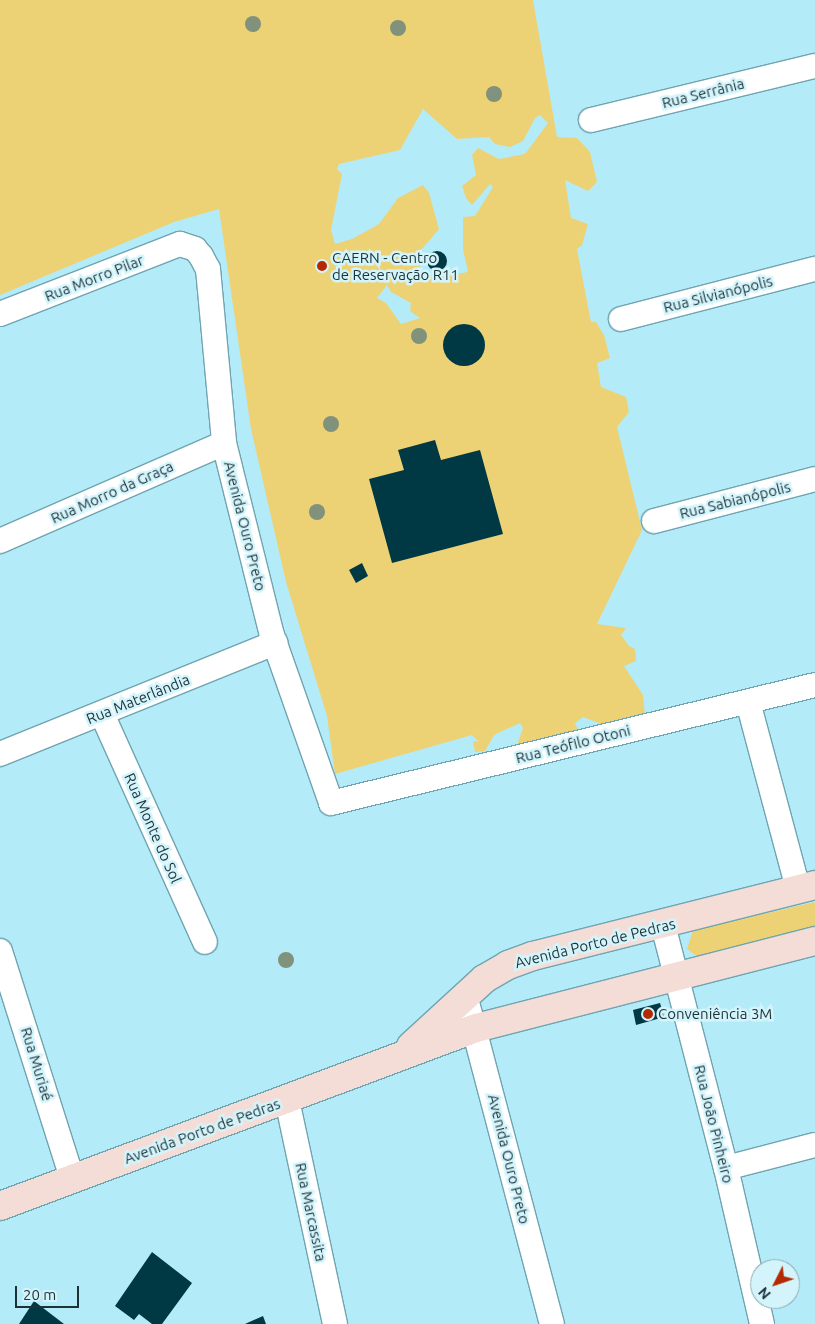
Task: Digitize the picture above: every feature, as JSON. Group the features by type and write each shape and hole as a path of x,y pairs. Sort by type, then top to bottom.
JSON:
{"main road":[{"name":"Avenida Porto de Pedras","path":"403,1053 465,995 508,965 533,956 663,925 806,887"},
{"name":"Avenida Porto de Pedras","path":"0,1206 287,1100 403,1053 476,1028 675,975 815,941"}],"street":[{"name":"Rua Serrânia","path":"591,120 815,66"},
{"name":"Rua Morro Pilar","path":"0,314 180,244 188,246"},
{"name":"Avenida Ouro Preto","path":"188,246 196,249 208,269 224,443 275,643 331,803"},
{"name":"Rua Silvianópolis","path":"622,319 815,269"},
{"name":"Rua Morro da Graça","path":"0,541 224,443"},
{"name":"Rua Sabianópolis","path":"654,520 815,479"},
{"name":"Rua Materlândia","path":"0,754 275,643"},
{"name":"Rua Teófilo Otoni","path":"331,803 815,685"},
{"path":"748,702 806,887"},
{"name":"Rua Monte do Sol","path":"102,714 204,942"},
{"name":"Rua João Pinheiro","path":"663,925 726,1168 762,1324"},
{"name":"Rua Muriaé","path":"0,951 72,1178"},
{"name":"Avenida Ouro Preto","path":"465,995 476,1028 552,1324"},
{"name":"Rua Marcassita","path":"287,1100 334,1324"},
{"path":"726,1168 815,1144"}],"shaded area":[{"path":"0,0 533,0 557,137 577,138 590,152 597,182 588,191 565,180 571,218 588,224 582,245 577,249 591,322 596,322 604,335 610,358 597,363 601,387 626,397 629,412 617,427 642,530 597,624 626,628 621,635 629,646 635,649 636,661 624,666 643,695 645,716 607,726 583,717 575,723 579,732 517,745 523,728 520,723 494,735 485,751 475,752 473,741 479,742 472,735 335,774 327,716 286,582 251,429 219,209 174,222 0,295","holes":["423,109 457,139 489,137 495,144 510,147 523,141 535,118 540,115 548,123 525,154 499,159 478,148 472,155 476,175 462,186 466,198 472,205 490,184 493,187 475,216 463,217 463,250 468,271 464,273 427,275 420,269 421,250 439,229 429,193 423,185 398,198 379,224 352,239 335,244 331,230 342,174 337,169 339,164 400,150","387,285 391,292 411,303 410,311 420,318 401,324 386,303 377,298"]},
{"path":"815,902 815,931 698,957 687,949 693,930"}],"building":[{"path":"437,251 444,254 447,261 444,268 437,271 430,268 427,261 430,254"},
{"path":"464,324 479,330 485,345 479,360 464,366 449,360 443,345 449,330"},
{"path":"435,440 441,460 480,450 503,534 392,563 369,479 404,470 398,450"},
{"path":"362,563 368,576 356,583 349,570"},
{"name":"Conveniência 3M","path":"660,1003 664,1017 636,1025 633,1010"},
{"path":"152,1252 192,1283 162,1324 152,1324 139,1314 134,1320 115,1306"},
{"path":"34,1301 64,1324 19,1324"},
{"path":"263,1316 266,1324 245,1324"}],"place":[{"name":"CAERN - Centro de Reservação R11","path":"322,266"},
{"name":"Conveniência 3M","path":"648,1014"}]}
